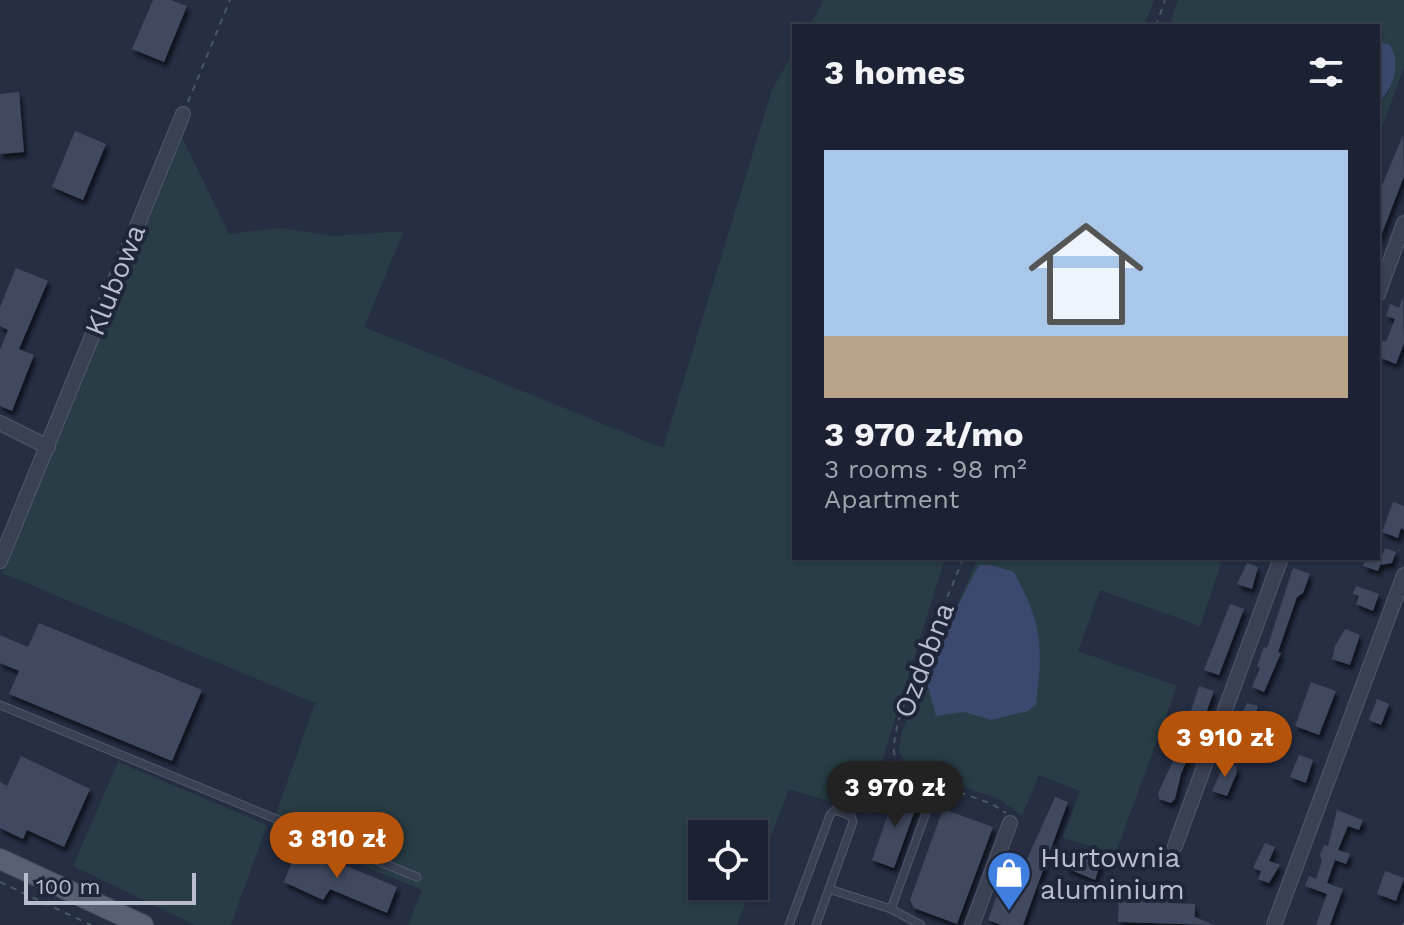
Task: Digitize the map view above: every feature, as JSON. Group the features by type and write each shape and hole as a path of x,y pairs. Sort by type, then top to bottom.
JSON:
{"main road":[{"path":"0,859 143,925"}],"street":[{"name":"Klubowa","path":"0,561 183,114"},
{"path":"1380,289 1404,223"},
{"path":"0,423 48,447"},
{"path":"1175,846 1280,560"},
{"path":"1274,925 1404,575"},
{"path":"972,925 1010,823"}],"lane":[{"path":"0,705 417,877"},
{"path":"789,925 830,815 835,810 851,816 853,822 816,925"},
{"path":"891,909 927,810"},
{"path":"829,889 891,909 921,925"}],"path":[{"path":"183,114 230,0"},
{"path":"1157,24 1165,0"},
{"name":"Ozdobna","path":"962,560 915,676 898,726 894,754 904,771 999,807 1010,823"},
{"path":"0,882 91,925"}],"shaded area":[{"path":"824,0 1154,0 1145,24 810,24"},
{"path":"1178,0 1404,0 1404,68 1380,133 1380,101 1389,93 1390,45 1380,42 1380,24 1170,24"},
{"path":"792,55 792,560 944,560 868,807 871,814 789,789 768,844 768,820 688,820 688,900 747,900 737,925 408,925 422,890 271,828 315,703 2,573 182,137 229,234 280,228 335,236 404,231 364,327 663,448 772,90"},
{"path":"977,560 1222,560 1200,626 1100,590 1078,651 1177,686 1115,855 1063,837 1080,791 1039,775 1022,816 999,799 910,769 899,752 901,733"},
{"path":"118,762 267,825 231,925 195,925 73,866"}],"water":[{"path":"1380,42 1390,45 1394,52 1394,76 1380,101"},
{"path":"979,565 1014,572 1031,607 1040,651 1036,705 1028,711 991,720 964,712 936,716 927,683 937,645"}],"building":[{"path":"153,0 171,0 187,6 164,62 132,49"},
{"path":"19,92 24,152 0,154 0,94"},
{"path":"75,131 106,144 83,200 52,187"},
{"path":"1403,135 1404,176 1380,239 1380,190"},
{"path":"16,268 48,281 19,349 34,355 12,411 0,406 0,350 8,330 0,326 0,307"},
{"path":"1403,297 1404,343 1396,364 1381,358 1380,340 1386,342 1395,319 1386,316 1390,304 1399,308"},
{"path":"1393,502 1404,506 1404,530 1401,528 1398,538 1382,532"},
{"path":"1385,548 1396,552 1392,563 1380,565 1378,571 1363,566 1365,560 1380,560 1380,553 1383,554"},
{"path":"1247,563 1258,567 1252,589 1237,584"},
{"path":"1293,568 1310,574 1303,593 1297,597 1278,652 1281,653 1264,692 1252,687"},
{"path":"1356,586 1379,594 1373,611 1356,604 1359,596 1353,594"},
{"path":"1230,604 1244,609 1219,675 1204,670"},
{"path":"39,623 202,690 172,761 9,694 19,671 0,663 0,635 28,647"},
{"path":"1345,629 1360,635 1350,665 1332,659 1335,646"},
{"path":"1311,682 1336,691 1319,735 1295,726"},
{"path":"1199,686 1214,691 1205,716 1191,711"},
{"path":"1377,699 1389,704 1381,725 1369,720"},
{"path":"1247,703 1258,706 1245,750 1229,743"},
{"path":"1183,727 1199,733 1171,803 1159,799 1158,793 1175,757 1174,751"},
{"path":"1299,755 1313,760 1306,783 1290,777"},
{"path":"21,756 90,789 64,847 27,830 23,839 0,828 0,782 7,786"},
{"path":"1225,762 1236,766 1237,772 1227,796 1212,791"},
{"path":"896,791 919,799 894,868 872,860"},
{"path":"1055,797 1068,802 1023,925 1001,925 988,920 1009,863 1023,868"},
{"path":"943,809 993,827 957,924 914,908 910,900"},
{"path":"1337,810 1363,820 1359,830 1348,826 1338,850 1350,854 1346,864 1335,860 1327,883 1343,889 1330,925 1316,925 1327,894 1305,886 1309,876 1316,879 1322,861 1320,855 1324,845 1328,846"},
{"path":"1265,843 1275,847 1269,861 1280,865 1269,883 1258,879 1261,871 1253,868"},
{"path":"298,846 397,887 387,913 330,889 323,900 284,882"},
{"path":"1073,849 1102,860 1095,880 1066,868"},
{"path":"1385,871 1404,878 1396,901 1377,894"},
{"path":"1119,886 1171,887 1171,903 1195,904 1195,917 1214,925 1118,922"}],"place":[{"name":"Hurtownia aluminium","path":"1009,912"}]}
